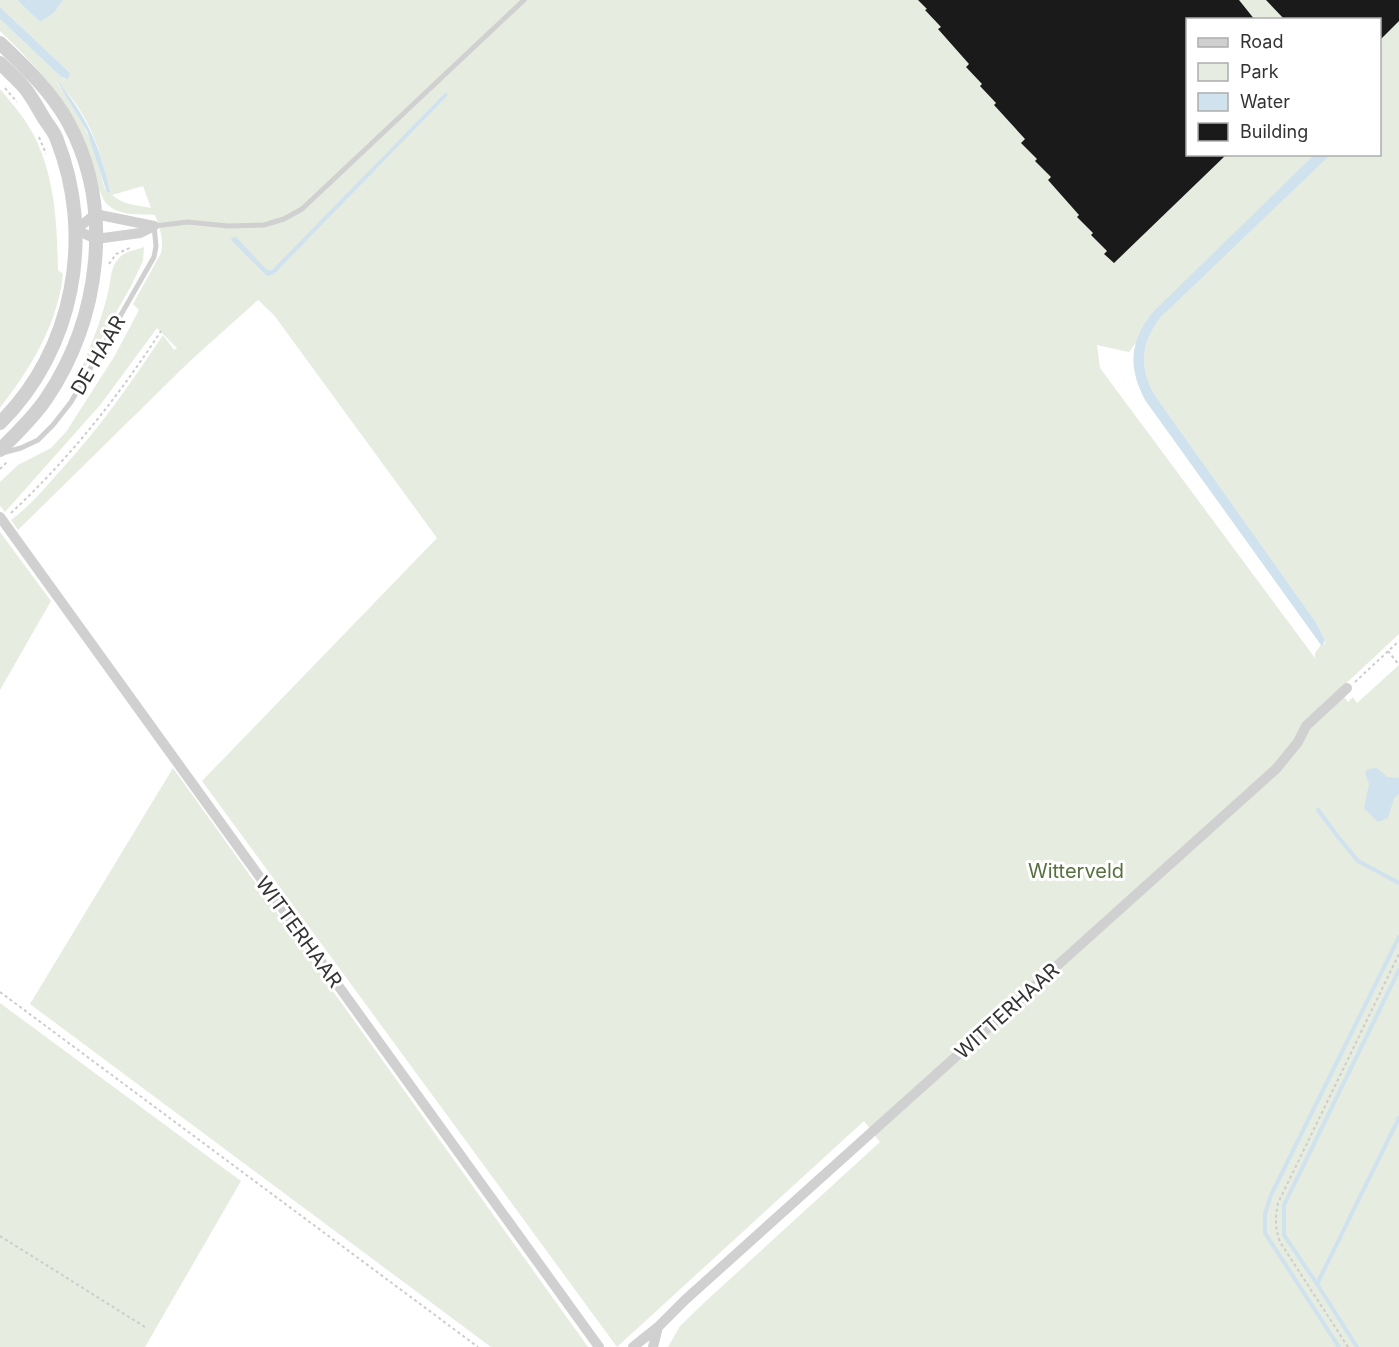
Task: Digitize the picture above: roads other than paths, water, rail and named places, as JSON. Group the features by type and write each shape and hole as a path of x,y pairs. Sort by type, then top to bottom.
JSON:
{"street":[{"name":"DE HAAR","path":"0,43 45,88 68,122 86,164 95,214 96,239 94,270 81,329 60,375 45,400 0,451"},
{"path":"0,63 24,86 57,137 68,174 76,230 75,267 71,291 57,336 34,381 0,423"},
{"path":"76,230 95,214 154,226"},
{"path":"76,230 96,239 140,233 154,226"},
{"name":"WITTERHAAR","path":"1,519 599,1347"},
{"name":"WITTERHAAR","path":"633,1347 658,1327 1276,769 1298,742 1306,726 1347,688"},
{"path":"652,1347 658,1327"}],"lane":[{"path":"154,226 188,222 228,226 264,225 284,219 302,209 524,0"},
{"name":"DE HAAR","path":"0,451 21,448 38,440 47,433 71,402 154,257 156,246 154,226"}],"water":[{"path":"17,0 63,0 54,13 40,22"},
{"path":"0,7 69,72 67,79 61,77 0,19"},
{"path":"55,78 75,105 90,131 102,160 110,192 107,193 87,131"},
{"path":"446,92 448,95 274,274 267,276 232,241 231,238 236,237 267,270 272,270"},
{"path":"1313,156 1329,156 1160,318 1149,337 1144,355 1146,374 1154,394 1315,621 1325,640 1323,645 1145,400 1139,388 1134,366 1135,344 1153,312"},
{"path":"1377,768 1387,777 1399,778 1399,794 1394,798 1388,818 1378,822 1364,808 1369,784 1365,773 1368,769"}],"waterway":[{"path":"1318,810 1358,861 1399,883"},
{"path":"1339,1347 1265,1233 1265,1214 1271,1195 1399,937"},
{"path":"1317,1284 1284,1235 1284,1205 1399,970"},
{"path":"1357,1347 1317,1284 1399,1118"}],"park label":[{"name":"Witterveld","path":"1076,871"}]}
